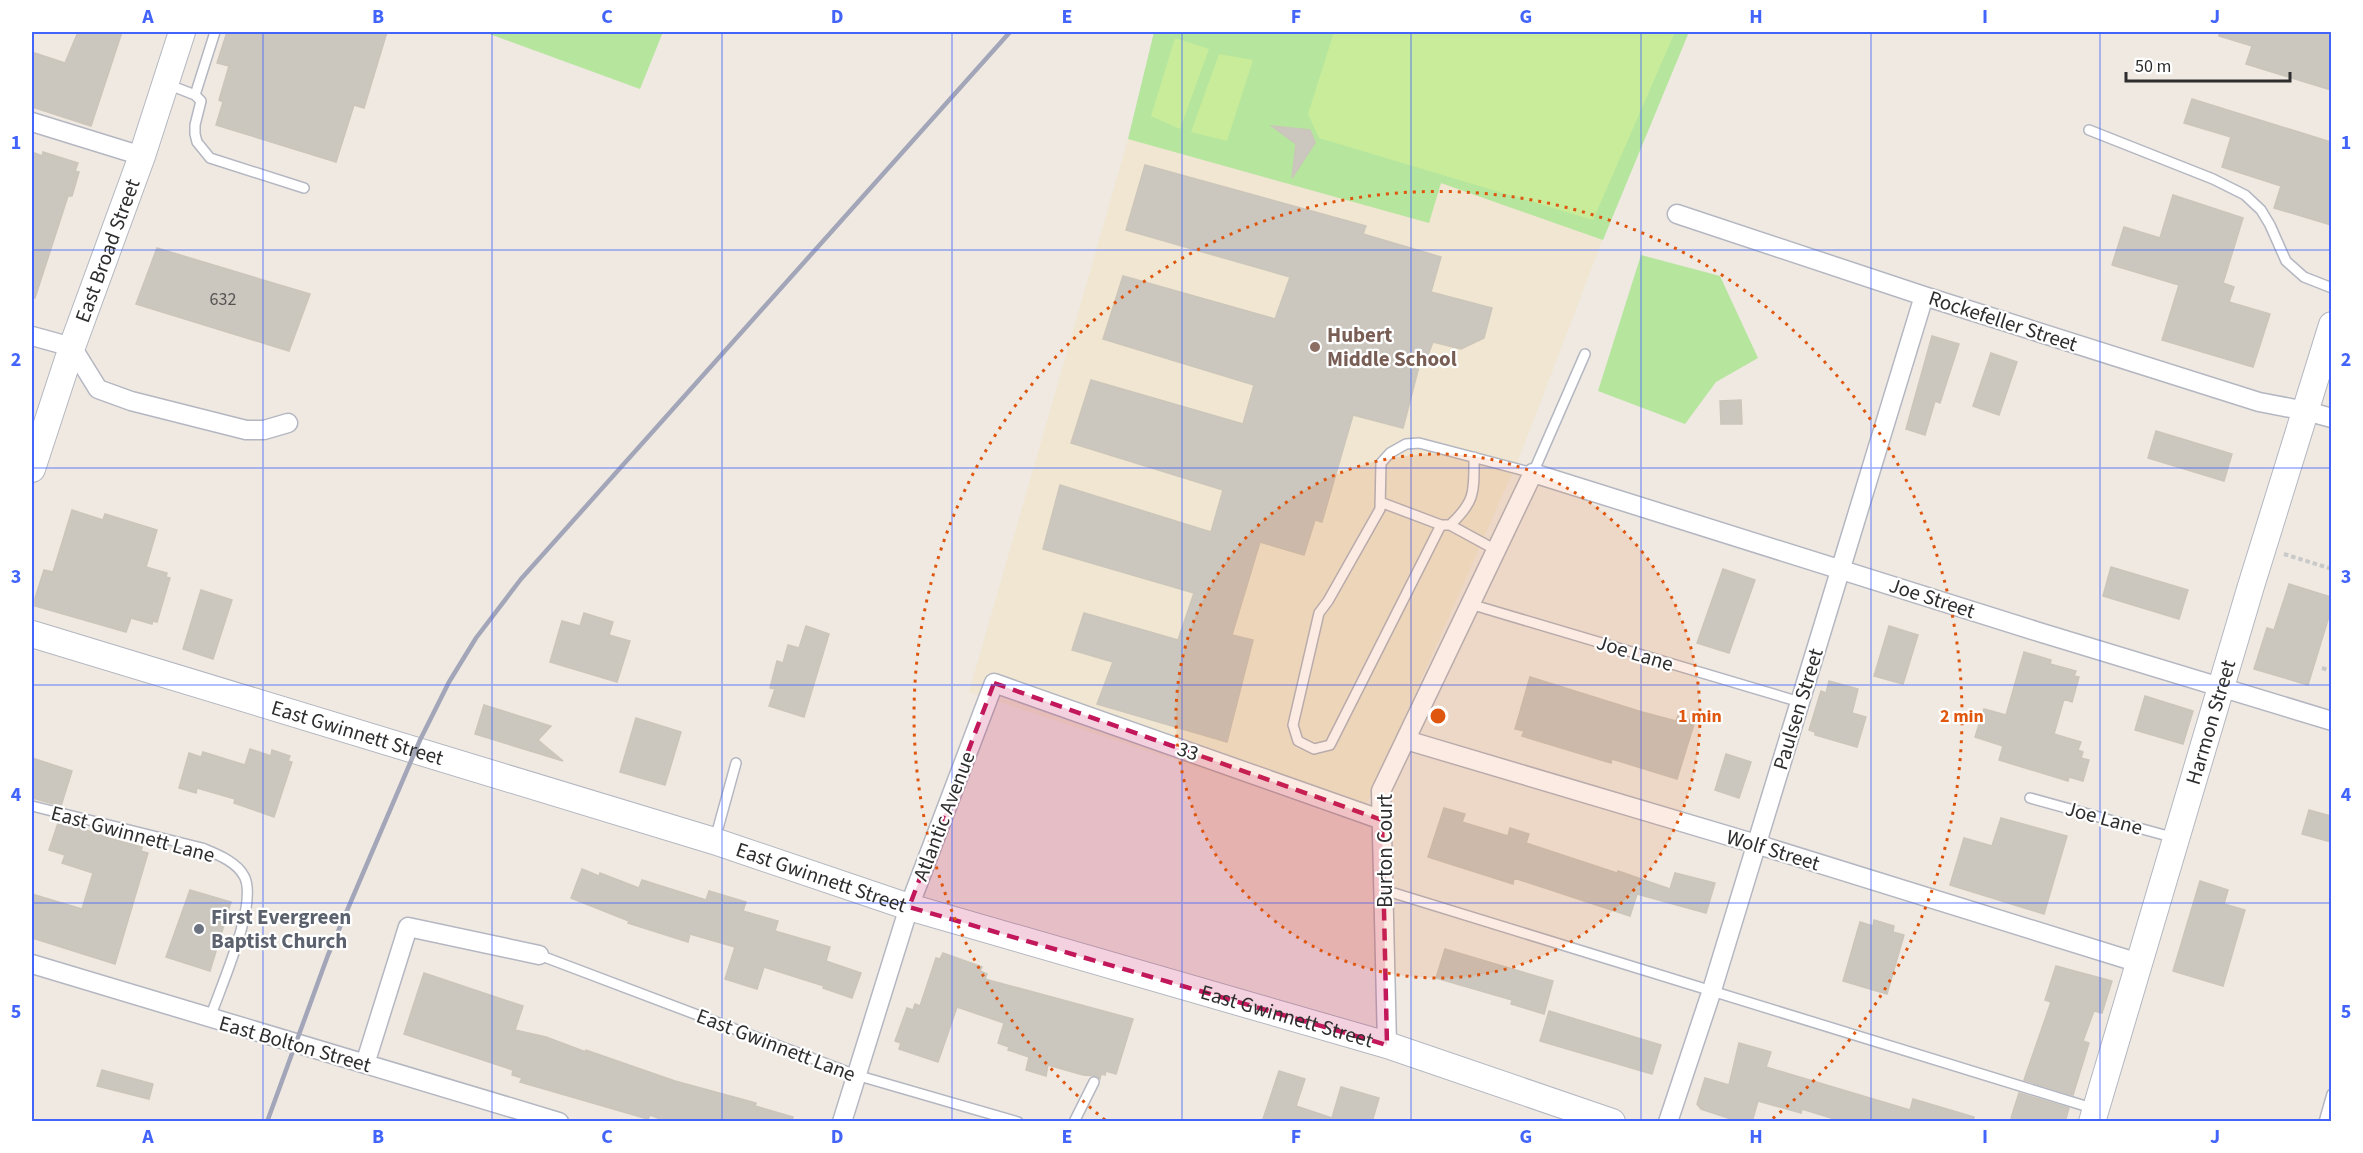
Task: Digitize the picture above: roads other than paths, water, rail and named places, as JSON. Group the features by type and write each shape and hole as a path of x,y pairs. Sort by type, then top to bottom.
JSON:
{"main road":[{"name":"East Broad Street","path":"32,469 72,348 142,156 182,32"},
{"name":"Harmon Street","path":"2094,1115 2331,325"},
{"name":"East Gwinnett Street","path":"32,634 714,842 909,907 1387,1045 1612,1122"}],"street":[{"path":"32,122 142,156"},
{"name":"Rockefeller Street","path":"1677,214 1924,296 2259,402 2331,418"},
{"name":"Paulsen Street","path":"1668,1122 1712,990 1924,296"},
{"path":"32,336 72,348 98,389 131,401 246,429 264,429 288,423"},
{"name":"Joe Street","path":"1533,473 2331,721"},
{"name":"Burton Court","path":"1387,1045 1382,791 1533,473"},
{"name":"33","path":"994,683 1382,820"},
{"name":"Atlantic Avenue","path":"842,1122 909,907 994,683"},
{"name":"Wolf Street","path":"1406,740 1756,844 2139,963"},
{"path":"365,1064 408,927 539,955"},
{"name":"East Bolton Street","path":"32,964 559,1122"}],"lane":[{"path":"195,95 215,32"},
{"path":"165,84 195,95 201,101 195,125 197,142 210,158 304,188"},
{"path":"2089,130 2213,179 2245,195 2261,210 2286,261 2304,277 2331,288"},
{"path":"1474,458 1474,489 1470,504 1445,525 1330,745 1314,749 1298,741 1293,725 1319,613 1380,509 1381,463 1390,453 1406,444 1419,443 1533,473 1585,354"},
{"path":"1380,502 1445,525 1496,550"},
{"name":"Joe Lane","path":"1470,604 1800,702"},
{"path":"714,842 736,763"},
{"name":"Joe Lane","path":"2030,798 2177,838"},
{"name":"East Gwinnett Lane","path":"32,806 202,848 228,860 244,876 248,894 246,914 210,1019"},
{"path":"1384,890 1712,990 2094,1115"},
{"name":"East Gwinnett Lane","path":"539,955 856,1075 1018,1122"},
{"path":"1074,1122 1094,1082"},
{"path":"2324,1122 2331,1094"}],"railway":[{"path":"267,1122 328,955 420,740 449,682 476,638 521,579 1010,32"}],"place":[{"name":"Hubert Middle School","path":"1315,347"},
{"name":"First Evergreen Baptist Church","path":"199,929"}]}
